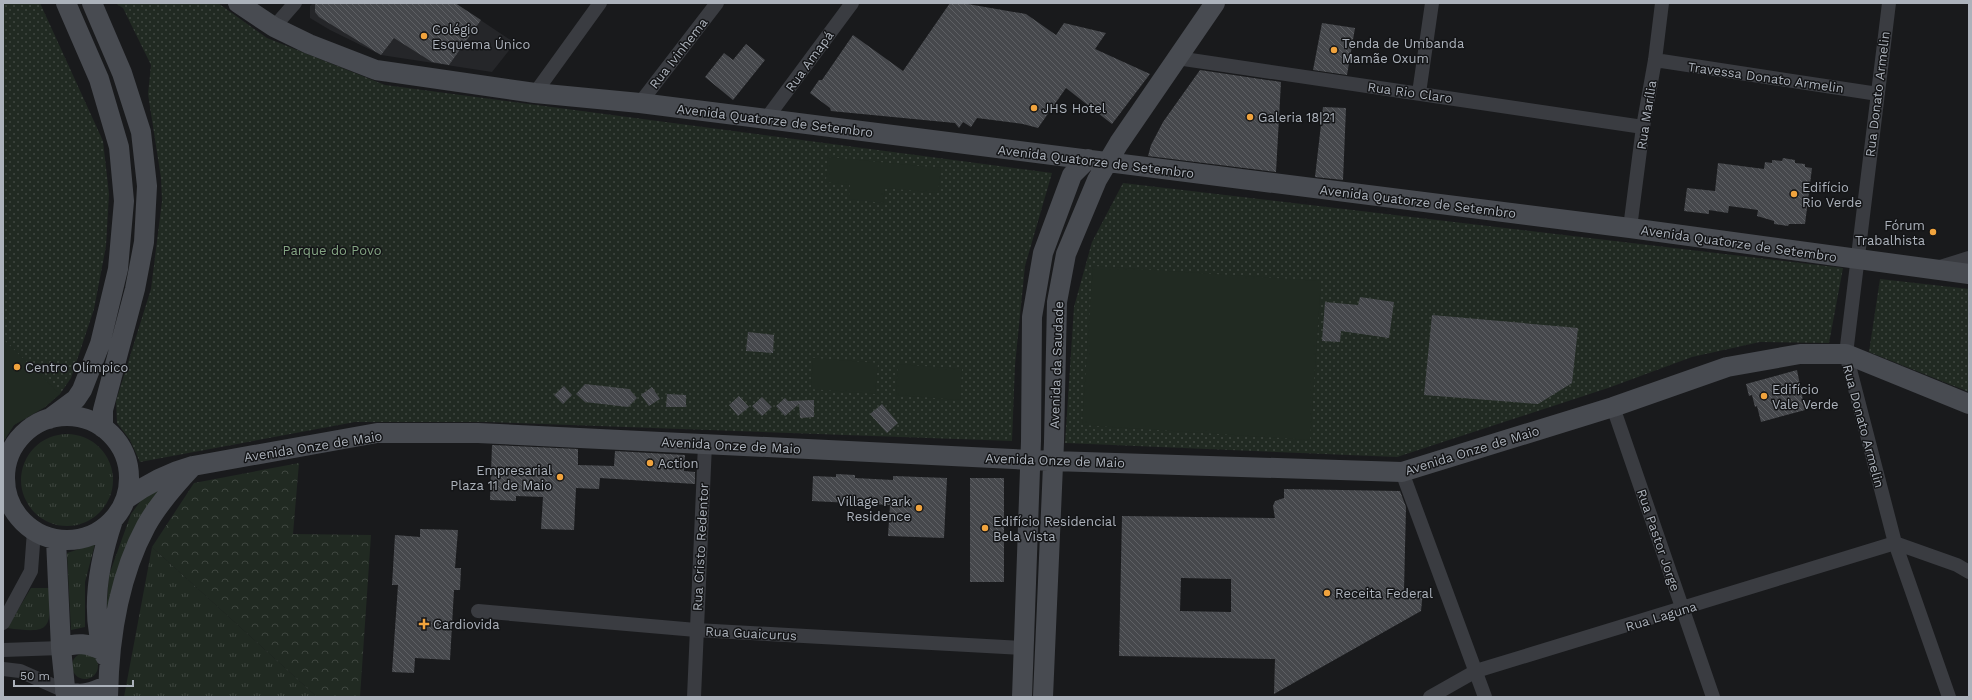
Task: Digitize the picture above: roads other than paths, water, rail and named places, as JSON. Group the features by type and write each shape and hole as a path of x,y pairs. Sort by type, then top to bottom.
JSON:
{"street":[{"path":"66,3 99,78 119,146 124,201 118,269 100,344 82,390 76,400 50,419 30,429 14,447 6,467 5,482 11,514 34,531 56,540 81,539 96,533 113,520"},
{"path":"92,3 122,74 141,132 147,186 144,242 135,289 103,410 104,428"},
{"name":"Avenida Quatorze de Setembro","path":"238,3 274,27 309,44 376,70 535,93 640,103 1088,159 1630,228 1969,274"},
{"path":"274,27 295,3"},
{"path":"535,93 600,3"},
{"name":"Rua Ivinhema","path":"640,103 717,3"},
{"name":"Rua Amapá","path":"766,119 852,3"},
{"name":"Avenida da Saudade","path":"1043,697 1053,460 1057,302 1066,254 1097,180 1177,58 1216,3"},
{"path":"1419,93 1432,3"},
{"name":"Rua Marília","path":"1630,228 1643,127 1655,60 1662,3"},
{"name":"Rua Donato Armelin","path":"1889,3 1846,354 1895,543 1949,697"},
{"name":"Rua Rio Claro","path":"1177,58 1643,127"},
{"name":"Travessa Donato Armelin","path":"1655,60 1878,94"},
{"name":"Avenida da Saudade","path":"1022,697 1030,459 1032,318 1043,253 1072,175 1088,159"},
{"path":"1933,269 1969,258"},
{"name":"Avenida Onze de Maio","path":"126,499 146,484 175,470 377,433 478,433 1053,460 1402,472 1613,407 1727,367 1800,354 1846,354 1969,404"},
{"name":"Rua Pastor Jorge","path":"1613,407 1713,697"},
{"path":"50,419 66,416 87,419 104,428 120,446 128,466 129,482 126,499 113,520 103,550 97,598 98,626 107,675"},
{"name":"Rua Cristo Redentor","path":"694,697 705,444"},
{"path":"3,669 20,671 66,694 80,695 88,693 107,675 116,611 133,554 146,525 154,513 193,466"},
{"path":"1402,472 1485,697"},
{"path":"3,623 31,571 34,531"},
{"path":"56,540 61,648 66,694"},
{"path":"1895,543 1957,565 1969,572"},
{"name":"Rua Laguna","path":"1430,697 1476,671 1895,543"},
{"name":"Rua Guaicurus","path":"478,611 696,630 1024,648"},
{"path":"3,650 61,648 82,643 92,645 107,675"}],"place":[{"name":"Colégio Esquema Único","path":"424,36"},
{"name":"Tenda de Umbanda Mamãe Oxum","path":"1334,50"},
{"name":"JHS Hotel","path":"1034,108"},
{"name":"Galeria 18|21","path":"1250,117"},
{"name":"Edifício Rio Verde","path":"1794,194"},
{"name":"Fórum Trabalhista","path":"1933,232"},
{"name":"Centro Olímpico","path":"17,367"},
{"name":"Edifício Vale Verde","path":"1764,396"},
{"name":"Action","path":"650,463"},
{"name":"Empresarial Plaza 11 de Maio","path":"560,477"},
{"name":"Village Park Residence","path":"919,508"},
{"name":"Edifício Residencial Bela Vista","path":"985,528"},
{"name":"Receita Federal","path":"1327,593"},
{"name":"Cardiovida","path":"424,624"}],"park label":[{"name":"Parque do Povo","path":"332,250"}]}
